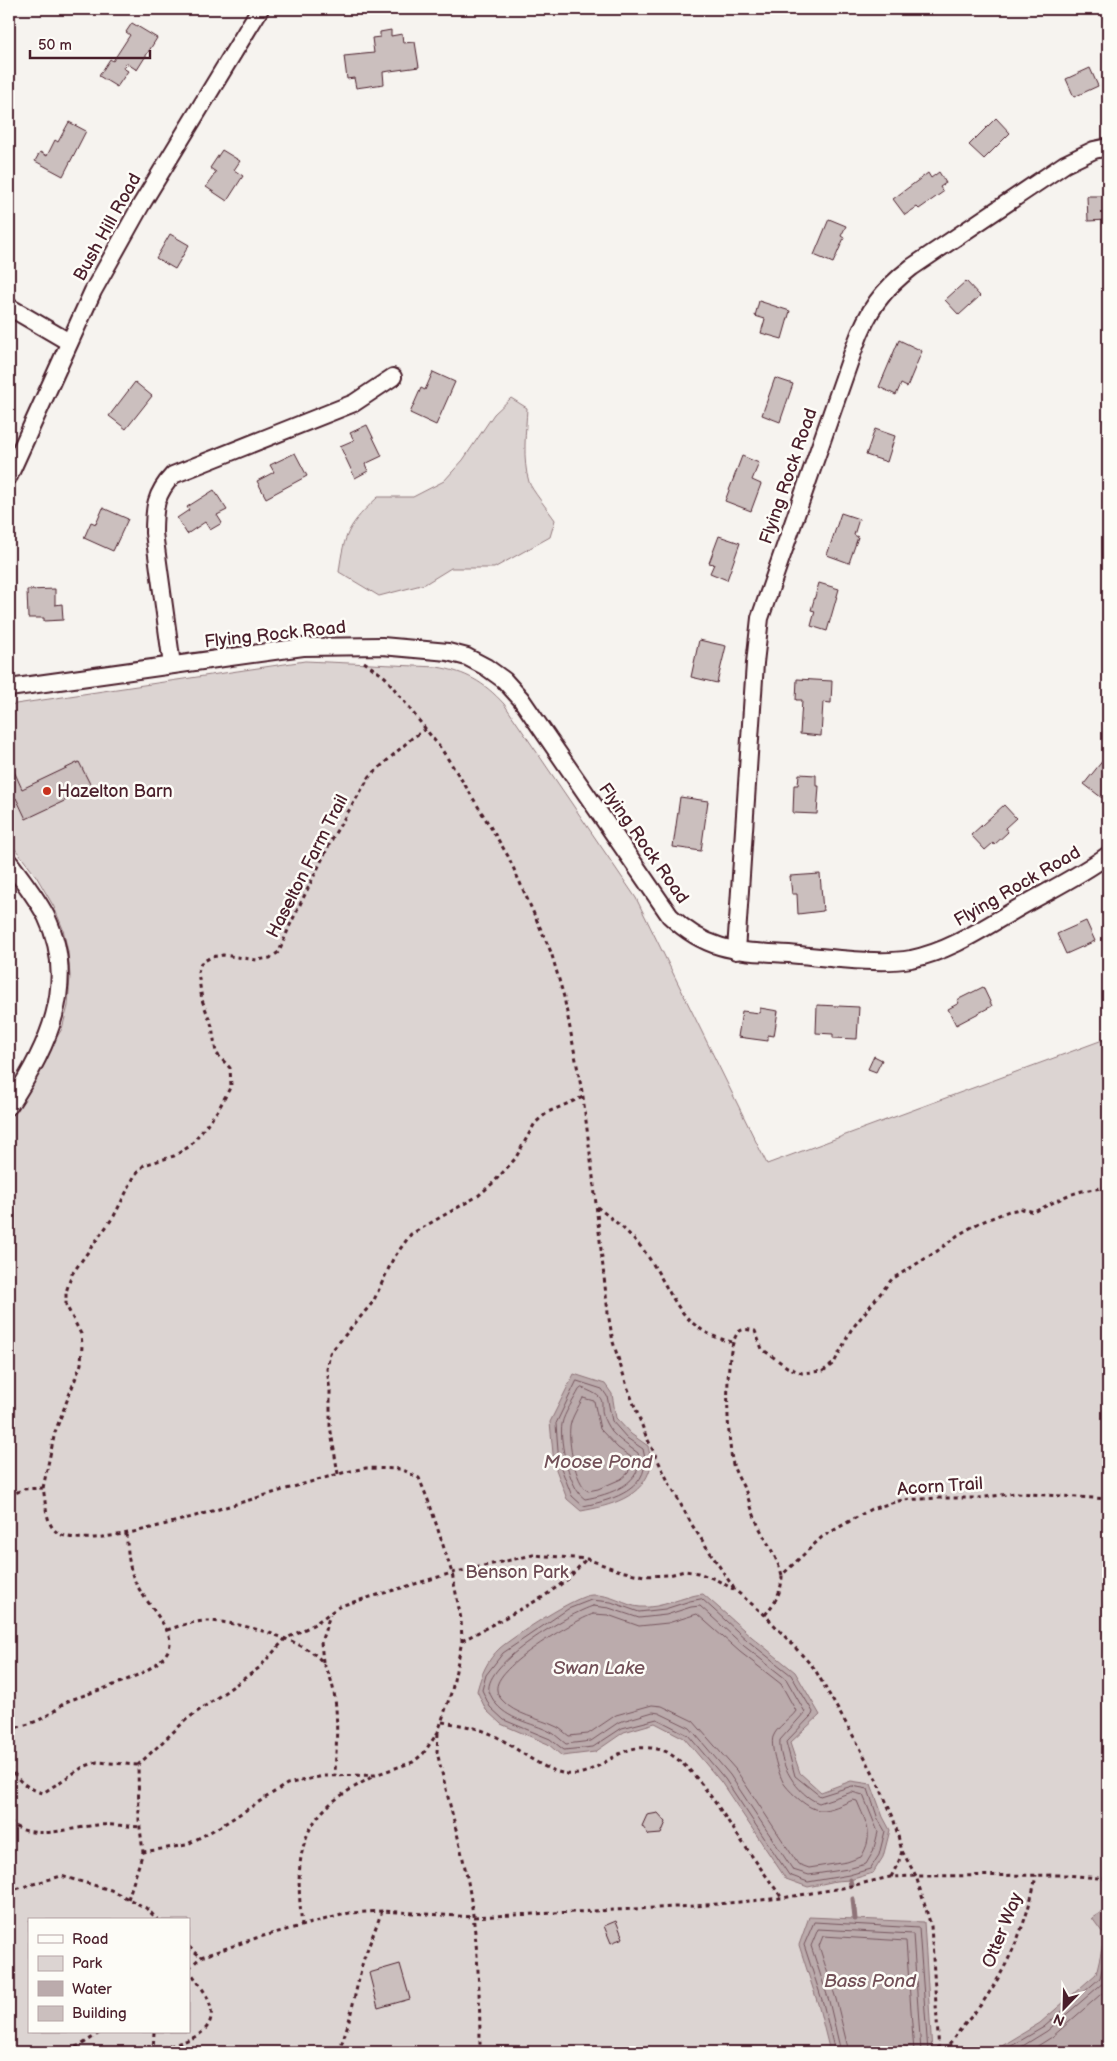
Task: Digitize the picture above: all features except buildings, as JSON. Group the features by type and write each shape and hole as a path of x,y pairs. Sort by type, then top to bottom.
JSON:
{"street":[{"name":"Bush Hill Road","path":"9,476 93,291 141,205 260,9"},
{"name":"Flying Rock Road","path":"736,950 754,663 760,618 845,374 869,311 888,287 912,267 1065,164 1094,150 1108,147"},
{"path":"9,307 69,342"},
{"path":"172,665 154,534 154,513 158,494 165,483 173,475 354,402 393,377"},
{"name":"Flying Rock Road","path":"9,688 303,647 337,645 412,648 448,652 466,657 486,666 504,680 521,699 670,916 682,928 705,942 736,950 890,961 927,955 962,941 1078,874 1108,854"},
{"path":"9,862 37,900 46,917 55,944 59,972 56,1010 47,1038 26,1080 9,1106"}],"path":[{"path":"385,677 426,729 465,785 508,856 552,952 564,997 583,1097 613,1342 626,1386 646,1436 669,1483 692,1525 735,1590"},
{"name":"Haselton Farm Trail","path":"43,1488 55,1432 80,1364 81,1334 66,1305 66,1292 72,1274 114,1216 135,1175 144,1165 174,1156 190,1146 218,1110 231,1086 230,1068 216,1053 212,1026 202,1000 198,972 201,963 223,955 257,960 270,958 279,952 290,925 334,835 370,776 412,738 426,729"},
{"path":"338,1474 330,1426 330,1390 327,1369 330,1353 372,1302 393,1259 411,1234 478,1196 515,1159 535,1123 548,1112 583,1097"},
{"path":"765,1615 777,1600 782,1588 782,1575 776,1556 758,1525 734,1468 731,1452 727,1406 732,1342 739,1331 747,1329 755,1331 762,1349 787,1367 802,1373 823,1371 834,1362 851,1330 892,1279 936,1252 958,1235 977,1224 1008,1211 1022,1209 1034,1212 1066,1196 1082,1191 1108,1187"},
{"path":"596,1206 626,1232 646,1253 677,1307 688,1320 704,1333 732,1342"},
{"path":"9,1496 24,1490 43,1488 50,1525 58,1533 70,1538 126,1534 152,1529 338,1474 366,1468 401,1469 419,1478 452,1573 461,1618 462,1640 452,1690 438,1732 423,1754 413,1762 375,1775 328,1806 314,1821 305,1839 300,1858 299,1891 302,1926"},
{"name":"Acorn Trail","path":"782,1575 822,1537 871,1509 902,1500 978,1498 1016,1493 1108,1499"},
{"path":"9,1729 38,1721 64,1703 130,1678 155,1666 165,1657 169,1649 170,1640 166,1630 134,1578 126,1534"},
{"path":"9,1766 17,1780 29,1788 43,1793 54,1788 83,1767 98,1762 138,1764 187,1719 259,1668 285,1639 313,1625 340,1606 452,1573 533,1555 587,1559 620,1571 644,1576 669,1575 685,1571 698,1572 716,1579 735,1590 765,1615 814,1668 859,1746 893,1817 902,1851 916,1876 931,1926 939,2052"},
{"path":"462,1640 543,1597 568,1579 587,1559"},
{"path":"330,1614 321,1642 323,1663 336,1694 335,1775"},
{"path":"166,1630 204,1621 246,1627 285,1639 308,1651 323,1663"},
{"path":"442,1722 472,1727 488,1733 551,1769 565,1774 576,1775 619,1753 636,1748 650,1747 666,1752 680,1763 701,1786 782,1898"},
{"path":"438,1732 438,1752 468,1882 473,1917 480,1982 480,2052"},
{"path":"128,1899 143,1852 140,1827 138,1764"},
{"path":"143,1852 186,1845 222,1826 287,1784 335,1775 375,1775"},
{"path":"9,1822 17,1830 38,1831 61,1831 98,1825 140,1827"},
{"path":"890,1877 900,1861 902,1851"},
{"path":"190,1968 201,1957 256,1938 349,1914 382,1911 473,1917 670,1907 782,1898 842,1888 890,1877 1036,1875"},
{"name":"Otter Way","path":"945,2052 953,2037 989,1994 1004,1966 1032,1900 1036,1875 1108,1879"},
{"path":"9,1891 61,1876 110,1890 146,1908 156,1918"},
{"path":"339,2052 349,2021 363,1961 382,1911"},
{"path":"190,1948 201,1957"},
{"path":"154,2034 153,2051 189,2040 206,2028 211,2018 208,2003 205,1994 190,1971"},
{"path":"60,2052 81,2045 98,2034"},
{"path":"290,2047 291,2052"},
{"path":"9,2050 15,2052"}],"green space":[{"path":"511,398 527,408 525,445 527,473 533,490 555,520 550,537 494,568 451,568 425,584 379,596 339,572 343,548 349,530 368,506 378,497 413,497 444,481 463,460 494,414"},
{"name":"Benson Park","path":"305,661 437,667 474,679 504,704 636,898 767,1164 1108,1038 1108,2052 9,2052 9,1111 62,1029 68,1006 70,976 68,952 63,929 54,907 36,876 9,841 9,705"}],"water":[{"name":"Moose Pond","path":"574,1374 605,1384 612,1394 616,1418 631,1434 648,1446 651,1461 647,1476 633,1493 614,1503 581,1511 567,1499 554,1464 550,1422"},
{"name":"Swan Lake","path":"703,1594 795,1672 820,1715 790,1743 800,1773 821,1792 851,1781 871,1784 883,1817 890,1830 883,1857 873,1873 850,1880 808,1887 786,1879 721,1782 684,1738 655,1723 624,1732 595,1752 562,1756 548,1744 501,1724 486,1710 477,1691 491,1658 500,1648 559,1609 592,1595 606,1596 634,1606 648,1607"},
{"path":"1108,1909 1108,2052 992,2052 1040,2023 1096,1974 1105,1936 1092,1918"},
{"name":"Bass Pond","path":"809,1917 924,1922 932,2052 830,2052 818,2004 799,1945"}],"waterway":[{"path":"850,1880 851,1885"},
{"path":"853,1899 855,1919"}],"place":[{"name":"Hazelton Barn","path":"47,791"}]}
